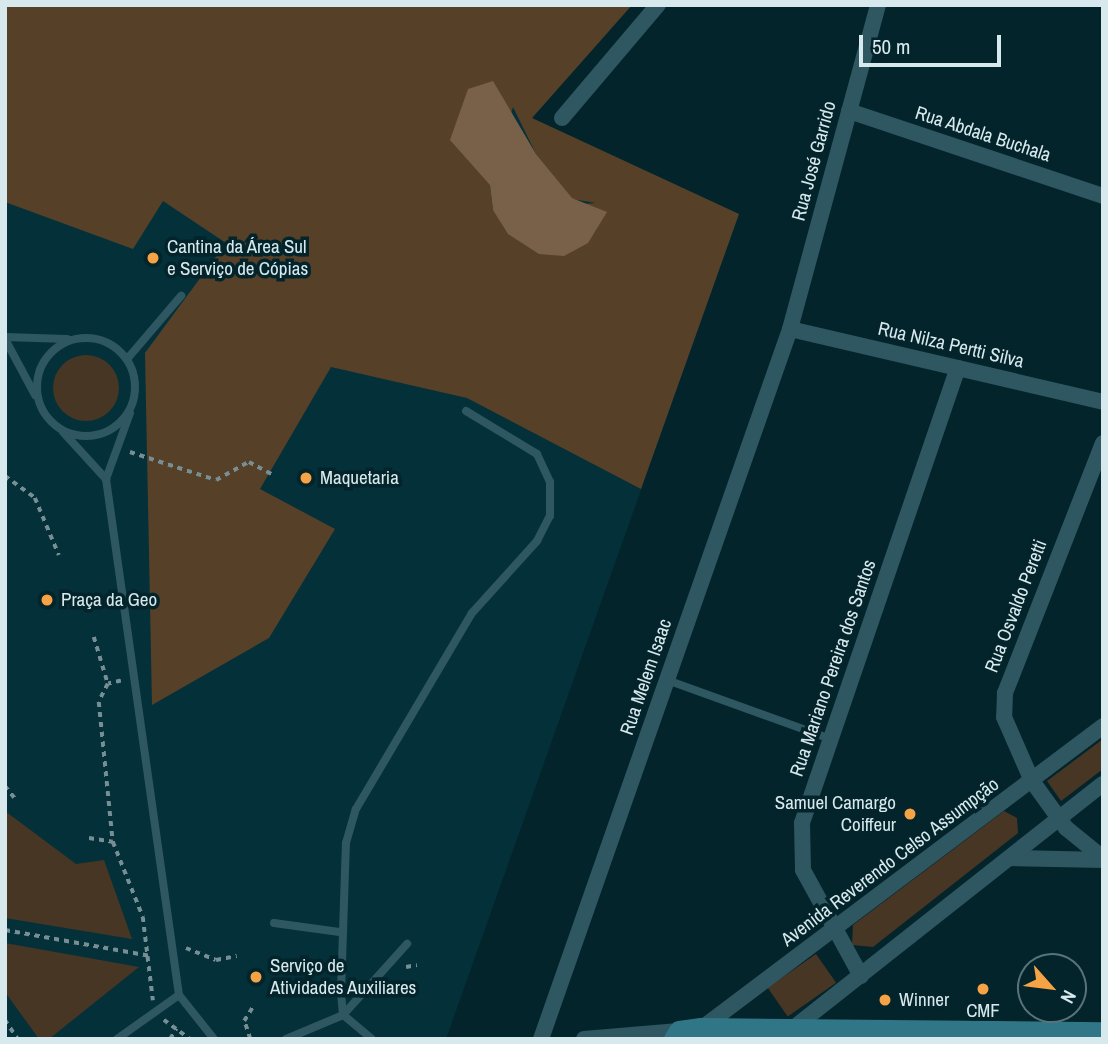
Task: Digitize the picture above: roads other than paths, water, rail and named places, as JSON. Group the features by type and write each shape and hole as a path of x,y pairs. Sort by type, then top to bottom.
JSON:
{"street":[{"path":"562,118 658,5"},
{"name":"Rua José Garrido","path":"790,328 878,5"},
{"name":"Rua Abdala Buchala","path":"849,111 1103,196"},
{"name":"Rua Nilza Pertti Silva","path":"790,328 1103,402"},
{"name":"Rua Melem Isaac","path":"541,1039 790,328"},
{"name":"Rua Mariano Pereira dos Santos","path":"861,975 833,930 803,870 800,849 802,823 958,368"},
{"name":"Rua Osvaldo Peretti","path":"1103,443 1005,692 1004,717 1032,780 1060,819 1103,859"},
{"name":"Avenida Reverendo Celso Assumpção","path":"701,1028 1103,726"},
{"path":"774,1039 796,1027 1103,784"},
{"path":"1010,858 1103,859"},
{"path":"584,1039 677,1035 701,1028 1103,1032"}],"lane":[{"path":"128,358 181,296"},
{"path":"106,479 38,402 5,338 94,337 128,358 136,382 132,409 106,479 179,995 214,1039"},
{"path":"38,402 37,375 48,355 70,339"},
{"path":"63,432 85,437 113,430 132,409"},
{"path":"372,1039 344,1015 339,932 346,843 356,809 472,613 537,541 550,516 550,482 537,454 466,411"},
{"path":"667,680 831,740"},
{"path":"274,923 339,932"},
{"path":"286,1039 344,1015 407,944"},
{"path":"117,1039 179,995"}],"place":[{"name":"Cantina da Área Sul e Serviço de Cópias","path":"153,258"},
{"name":"Maquetaria","path":"306,478"},
{"name":"Praça da Geo","path":"47,600"},
{"name":"Samuel Camargo Coiffeur","path":"910,814"},
{"name":"Serviço de Atividades Auxiliares","path":"256,977"},
{"name":"CMF","path":"983,989"},
{"name":"Winner","path":"885,1000"}]}
